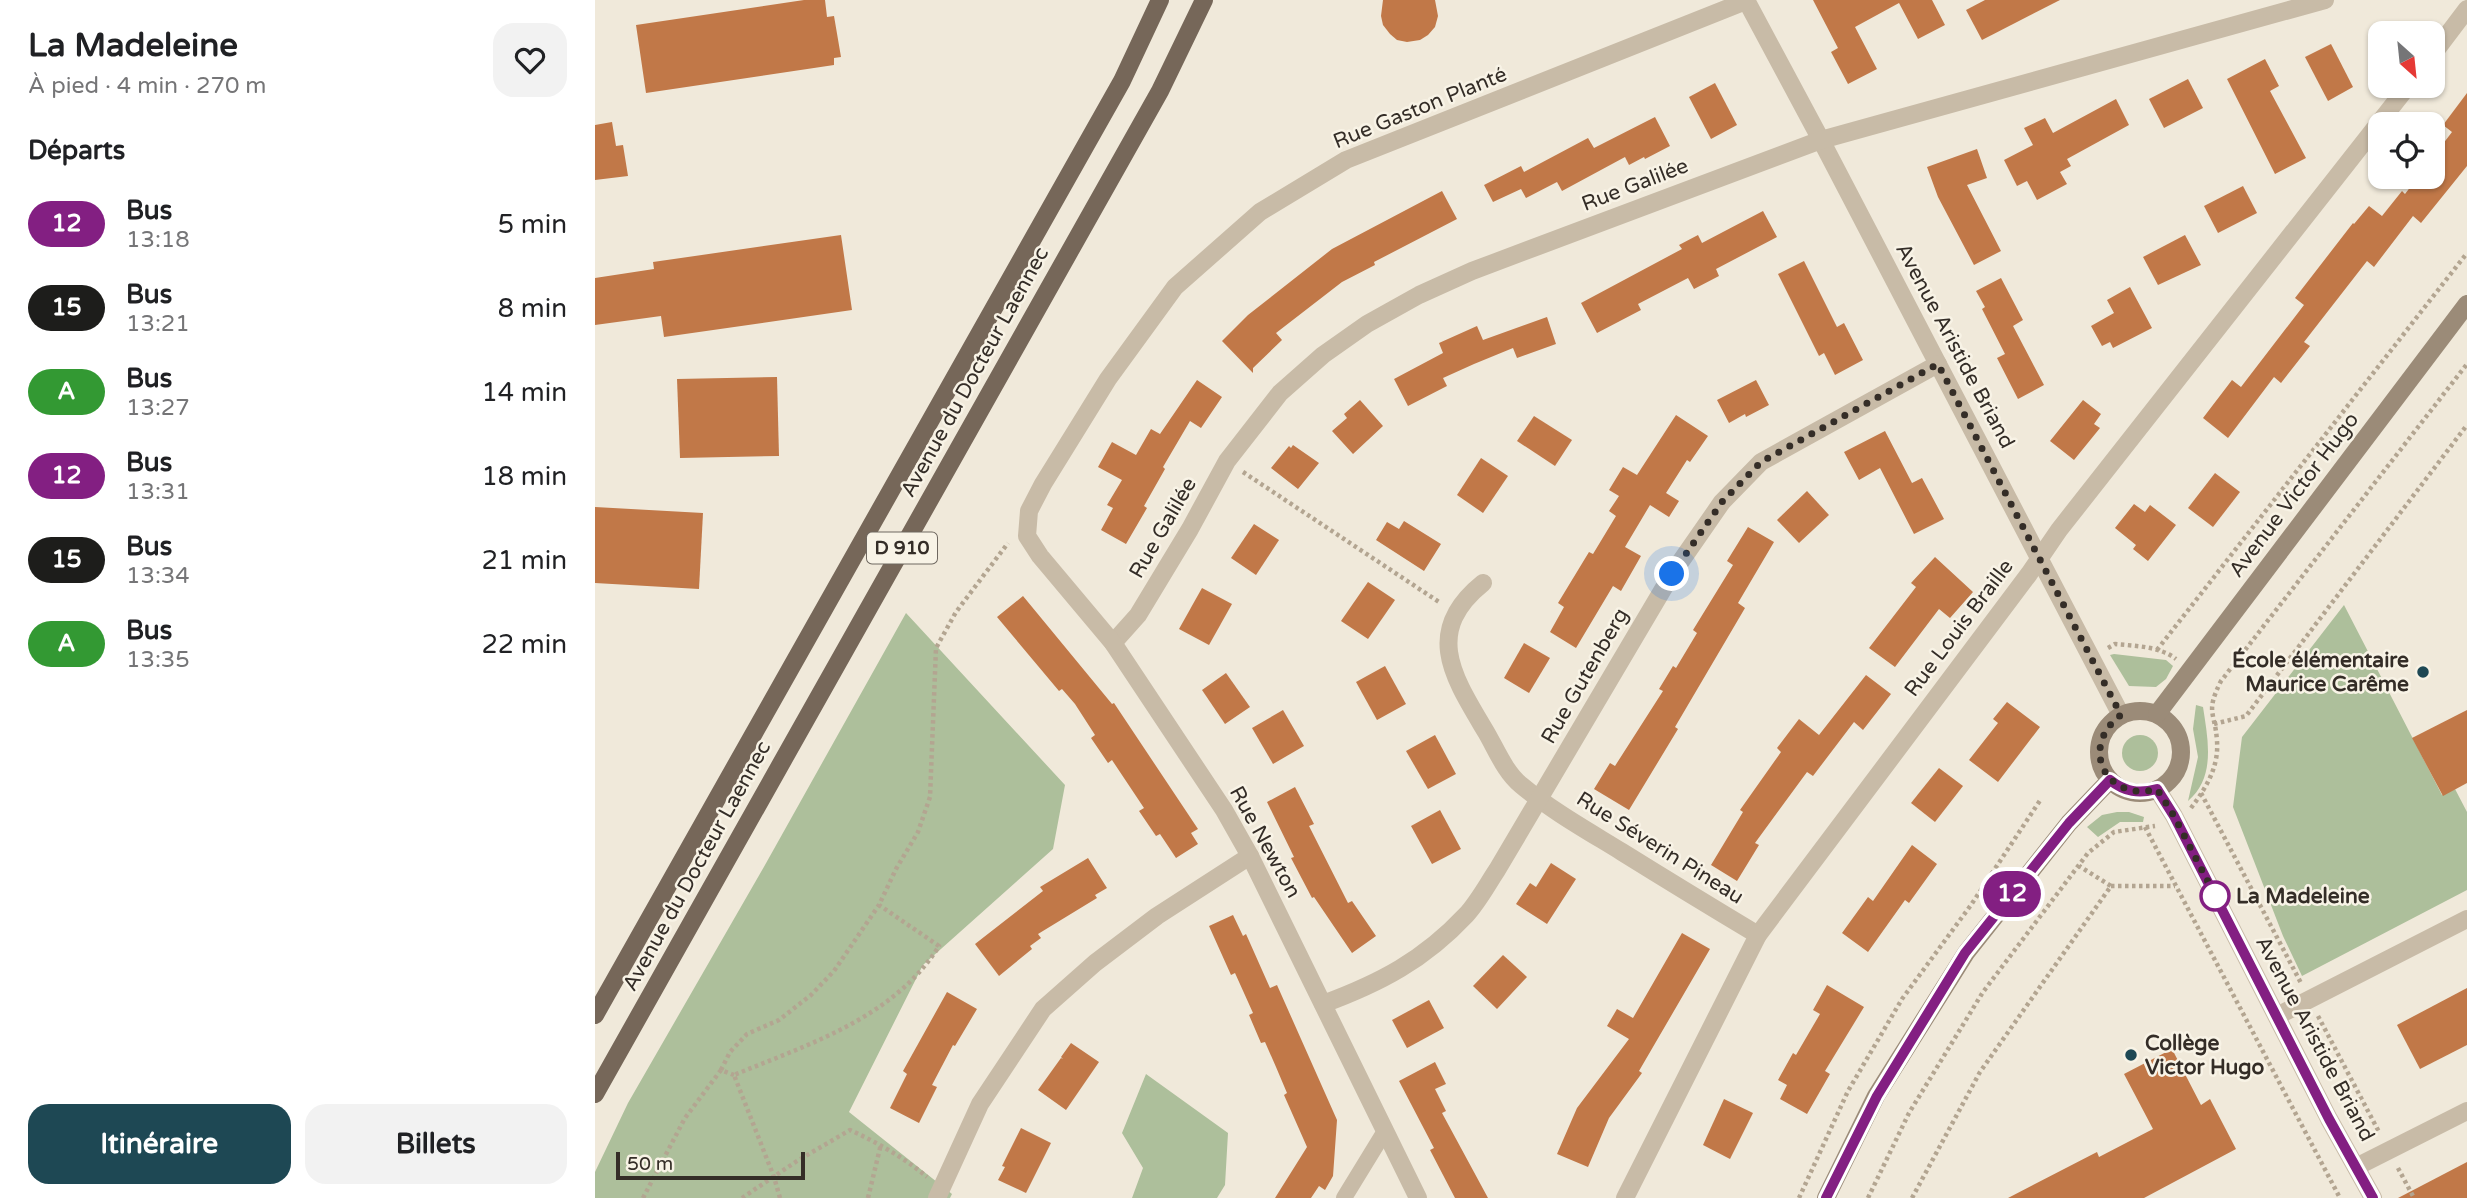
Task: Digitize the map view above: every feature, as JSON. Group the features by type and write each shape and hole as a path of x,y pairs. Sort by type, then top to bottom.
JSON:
{"main road":[{"name":"Avenue du Docteur Laennec","path":"595,1015 1122,81 1160,0"},
{"name":"Avenue du Docteur Laennec","path":"595,1094 1160,91 1204,0"},
{"name":"Avenue Victor Hugo","path":"2157,714 2467,304"},
{"path":"2145,710 2157,714 2168,721 2177,732 2181,758 2176,771 2168,782 2157,789 2137,793 2127,790 2110,780 2103,770 2099,757 2104,733 2121,715 2145,710"},
{"path":"1826,1198 1877,1096 1965,953 2069,823 2110,780"}],"street":[{"name":"Avenue Aristide Briand","path":"1746,0 2121,715"},
{"name":"Rue Gaston Planté","path":"1027,536 1029,511 1108,379 1175,287 1260,212 1346,160 1746,0"},
{"name":"Rue Galilée","path":"1113,643 1138,615 1190,529 1227,460 1280,393 1323,355 1367,324 1419,295 1472,271 1821,140 2325,0"},
{"path":"2445,38 2467,9"},
{"name":"Rue Louis Braille","path":"1625,1198 1758,935 2059,530 2399,98"},
{"name":"Rue Gutenberg","path":"1323,1004 1390,976 1443,937 1468,914 1672,574 1722,502 1761,462 1938,364"},
{"name":"Rue Newton","path":"1027,536 1040,556 1113,643 1224,810 1250,856 1418,1198"},
{"path":"1454,613 1466,597 1483,583"},
{"name":"Rue Séverin Pineau","path":"1454,613 1448,650 1453,670 1518,783 1566,818 1758,935"},
{"name":"Avenue Aristide Briand","path":"2157,789 2174,816 2373,1198"},
{"path":"939,1194 980,1104 1043,1009 1095,963 1157,916 1250,856"},
{"path":"2277,1016 2467,919"},
{"path":"2356,1167 2467,1111"}],"lane":[{"path":"1344,1198 1385,1131"}],"path":[{"path":"2157,650 2467,253"},
{"path":"2214,724 2246,716 2467,425"},
{"path":"1227,460 1454,613"},
{"path":"643,1198 685,1118 721,1070 730,1052 747,1034 779,1020 811,995 834,971 879,905 918,832 930,797 936,648 956,612 1010,539 1027,536"},
{"path":"2093,658 2115,644 2166,651 2176,659"},
{"path":"2144,827 2340,1198"},
{"path":"2079,866 2111,886 2175,886"},
{"path":"1912,1198 1980,1072 2111,886"},
{"path":"721,1070 734,1075 846,1028 886,1003 926,968 939,946 879,905"},
{"path":"734,1075 780,1198"},
{"path":"742,1198 806,1155 850,1130 907,1160 939,1194"},
{"path":"868,1198 881,1144"}],"green space":[{"path":"2344,605 2442,795 2455,789 2467,812 2467,890 2302,976 2283,936 2233,807 2242,737"},
{"path":"906,613 1065,785 1053,849 923,965 849,1112 952,1194 950,1198 595,1198 595,1172 628,1103"},
{"path":"2110,655 2166,660 2173,666 2166,679 2156,687 2129,686"},
{"path":"2196,705 2203,707 2208,757 2203,781 2188,801 2198,757 2193,729"},
{"path":"2140,735 2153,740 2158,753 2153,766 2140,771 2127,766 2122,753 2127,740"},
{"path":"2129,812 2144,817 2143,822 2120,822 2098,837 2087,827 2102,815"},
{"path":"1146,1074 1228,1133 1225,1185 1217,1198 1132,1198 1143,1168 1122,1133"}],"building":[{"path":"804,0 825,0 827,17 834,16 841,57 834,58 834,65 646,93 636,25"},
{"path":"1383,0 1435,0 1438,16 1435,27 1420,40 1397,40 1383,25"},
{"path":"1813,0 1932,0 1945,25 1918,39 1899,3 1855,27 1877,69 1848,84 1831,52 1838,48"},
{"path":"1985,0 2060,0 1982,40 1966,10"},
{"path":"2331,44 2353,87 2328,101 2305,57"},
{"path":"2265,59 2279,86 2270,91 2306,158 2275,174 2227,79"},
{"path":"2188,79 2203,108 2164,128 2149,99"},
{"path":"1715,83 1737,125 1711,139 1689,97"},
{"path":"2467,93 2467,166 2421,223 2413,216 2374,267 2367,261 2304,342 2310,346 2281,383 2274,377 2228,438 2203,418 2232,380 2241,387 2304,305 2295,298 2353,223 2369,206 2382,216 2402,191 2405,194 2409,189 2445,189 2445,141 2452,132 2445,127 2445,122"},
{"path":"2116,99 2129,125 2067,159 2071,166 2060,172 2067,184 2037,200 2027,181 2017,186 2004,160 2033,145 2024,128 2045,118 2053,133"},
{"path":"1655,117 1670,146 1645,159 1644,157 1629,165 1625,157 1562,191 1557,182 1526,198 1521,189 1493,202 1484,185 1521,166 1524,172 1588,138 1594,148"},
{"path":"612,122 616,146 623,145 628,176 595,180 595,125"},
{"path":"1977,149 1987,178 1967,185 2001,251 1974,265 1938,197 1927,167"},
{"path":"2243,186 2257,213 2218,233 2204,206"},
{"path":"1442,191 1457,219 1374,262 1375,265 1342,282 1276,333 1282,340 1253,368 1253,373 1222,341 1248,315 1332,249"},
{"path":"1763,211 1777,237 1716,269 1719,276 1694,289 1688,278 1638,304 1641,310 1597,333 1581,303 1682,249 1679,245 1698,235 1702,243"},
{"path":"841,235 852,310 664,337 661,316 595,325 595,278 654,269 653,262"},
{"path":"2185,235 2201,265 2158,285 2143,257"},
{"path":"1804,261 1837,327 1844,323 1863,360 1835,375 1824,353 1819,356 1778,274"},
{"path":"2001,278 2023,320 2013,326 2044,385 2018,399 1997,358 2005,354 1976,291"},
{"path":"2130,287 2152,328 2113,348 2110,342 2102,346 2091,326 2114,313 2107,300"},
{"path":"1547,317 1556,344 1517,358 1513,348 1474,364 1443,378 1447,386 1408,406 1394,379 1443,353 1439,343 1477,326 1483,340"},
{"path":"777,377 779,456 680,458 677,379"},
{"path":"1197,380 1222,397 1201,428 1190,421 1163,467 1165,469 1144,506 1147,508 1126,544 1101,530 1113,508 1107,505 1122,480 1098,467 1112,442 1136,455 1151,429 1160,434"},
{"path":"1756,380 1769,405 1729,423 1717,400"},
{"path":"1360,400 1383,426 1353,454 1332,431 1347,418 1344,414"},
{"path":"2083,400 2101,414 2094,424 2100,428 2074,460 2050,441"},
{"path":"1676,415 1708,436 1690,462 1687,460 1666,493 1679,501 1669,517 1650,505 1625,547 1641,556 1621,591 1613,586 1576,648 1550,632 1564,607 1558,603 1589,552 1593,554 1616,516 1609,511 1619,496 1609,490 1623,467 1637,475"},
{"path":"1534,416 1572,440 1555,466 1517,441"},
{"path":"1885,431 1912,483 1922,478 1944,519 1914,534 1880,468 1859,480 1844,452"},
{"path":"1293,445 1319,463 1298,489 1271,468 1289,446 1291,448"},
{"path":"1481,458 1508,476 1483,513 1457,495"},
{"path":"2215,473 2240,492 2213,527 2188,508"},
{"path":"1807,491 1829,515 1799,543 1777,520"},
{"path":"2134,504 2145,512 2150,505 2176,525 2148,561 2133,549 2136,545 2115,528"},
{"path":"595,507 703,513 699,589 595,583"},
{"path":"1404,521 1441,544 1424,571 1376,540 1387,522 1399,529"},
{"path":"1254,524 1279,540 1256,575 1231,558"},
{"path":"1748,527 1774,542 1738,603 1745,608 1675,727 1678,729 1629,810 1594,789 1610,763 1615,766 1663,691 1659,689 1673,666 1676,668 1697,633 1693,630 1733,565 1727,561"},
{"path":"1935,557 1973,592 1950,618 1939,609 1895,667 1869,648 1916,587 1911,583"},
{"path":"1368,582 1395,600 1368,639 1341,621"},
{"path":"1202,588 1232,604 1209,645 1179,629"},
{"path":"1023,596 1112,704 1114,703 1198,829 1191,833 1198,844 1176,858 1160,834 1156,836 1139,811 1144,808 1112,760 1108,763 1091,738 1095,735 1075,704 1062,689 1059,691 997,617"},
{"path":"1524,643 1550,658 1529,693 1504,678"},
{"path":"1385,666 1406,704 1377,720 1356,682"},
{"path":"1226,673 1250,707 1225,724 1202,690"},
{"path":"1866,675 1891,694 1863,730 1854,722 1813,776 1807,772 1755,843 1759,845 1737,881 1711,865 1743,812 1740,810 1781,752 1777,748 1799,719 1819,735"},
{"path":"2007,702 2040,727 1998,782 1969,760 1998,723 1993,719"},
{"path":"1283,710 1304,746 1273,764 1252,728"},
{"path":"2467,710 2467,783 2443,796 2412,738"},
{"path":"1435,735 1456,774 1428,789 1406,751"},
{"path":"1939,768 1963,786 1935,822 1911,803"},
{"path":"1295,787 1314,824 1309,826 1348,903 1352,901 1376,936 1352,953 1314,897 1312,898 1267,802"},
{"path":"1440,810 1461,849 1432,864 1411,826"},
{"path":"1912,845 1937,864 1909,903 1905,900 1868,952 1842,933 1868,897 1873,901"},
{"path":"1088,858 1107,888 1095,895 1097,898 1038,934 1041,938 1030,946 1032,949 999,976 975,944 1043,891 1040,887"},
{"path":"1551,863 1576,879 1547,924 1516,904 1530,883 1536,887"},
{"path":"1233,915 1243,936 1246,934 1270,988 1277,985 1337,1120 1333,1176 1325,1190 1319,1186 1311,1198 1275,1198 1307,1147 1284,1095 1287,1093 1276,1067 1265,1042 1261,1043 1249,1015 1253,1013 1235,973 1231,975 1209,926"},
{"path":"1682,933 1710,949 1639,1071 1642,1073 1609,1118 1588,1167 1557,1154 1577,1108 1629,1039 1607,1026 1617,1009 1633,1018"},
{"path":"1503,955 1527,977 1497,1009 1473,986"},
{"path":"1827,985 1864,1007 1825,1071 1830,1074 1807,1114 1780,1099 1787,1085 1778,1080 1820,1014 1813,1010"},
{"path":"2467,988 2467,1045 2420,1069 2397,1025"},
{"path":"947,992 977,1009 955,1046 953,1045 932,1085 937,1087 919,1123 890,1108 907,1074 903,1071"},
{"path":"1429,1000 1444,1028 1407,1048 1392,1020"},
{"path":"1071,1043 1099,1062 1066,1110 1038,1090 1061,1058 1063,1059 1061,1057"},
{"path":"2172,1049 2201,1105 2210,1099 2236,1149 2144,1198 2008,1198 2097,1152 2099,1157 2153,1129 2124,1074"},
{"path":"1435,1062 1446,1084 1435,1089 1446,1111 1442,1113 1488,1198 1455,1198 1430,1150 1434,1148 1399,1081"},
{"path":"1724,1099 1753,1113 1730,1159 1703,1145"},
{"path":"1021,1128 1051,1143 1026,1193 998,1180"},
{"path":"2467,1162 2467,1198 2398,1198"}],"bus line":[{"name":"12","path":"1826,1198 1877,1096 1965,953 2069,823 2110,780 2137,793 2157,789 2174,816 2329,1119 2373,1198"}],"place":[{"name":"École élémentaire Maurice Carême","path":"2423,672"},
{"name":"La Madeleine","path":"2215,896"},
{"name":"Collège Victor Hugo","path":"2131,1055"}],"route":[{"path":"1672,574 1722,502 1761,462 1938,364 2121,715 2111,723 2100,745 2099,757 2103,770 2110,780 2127,790 2137,793 2157,789 2220,905 2215,896"}]}
